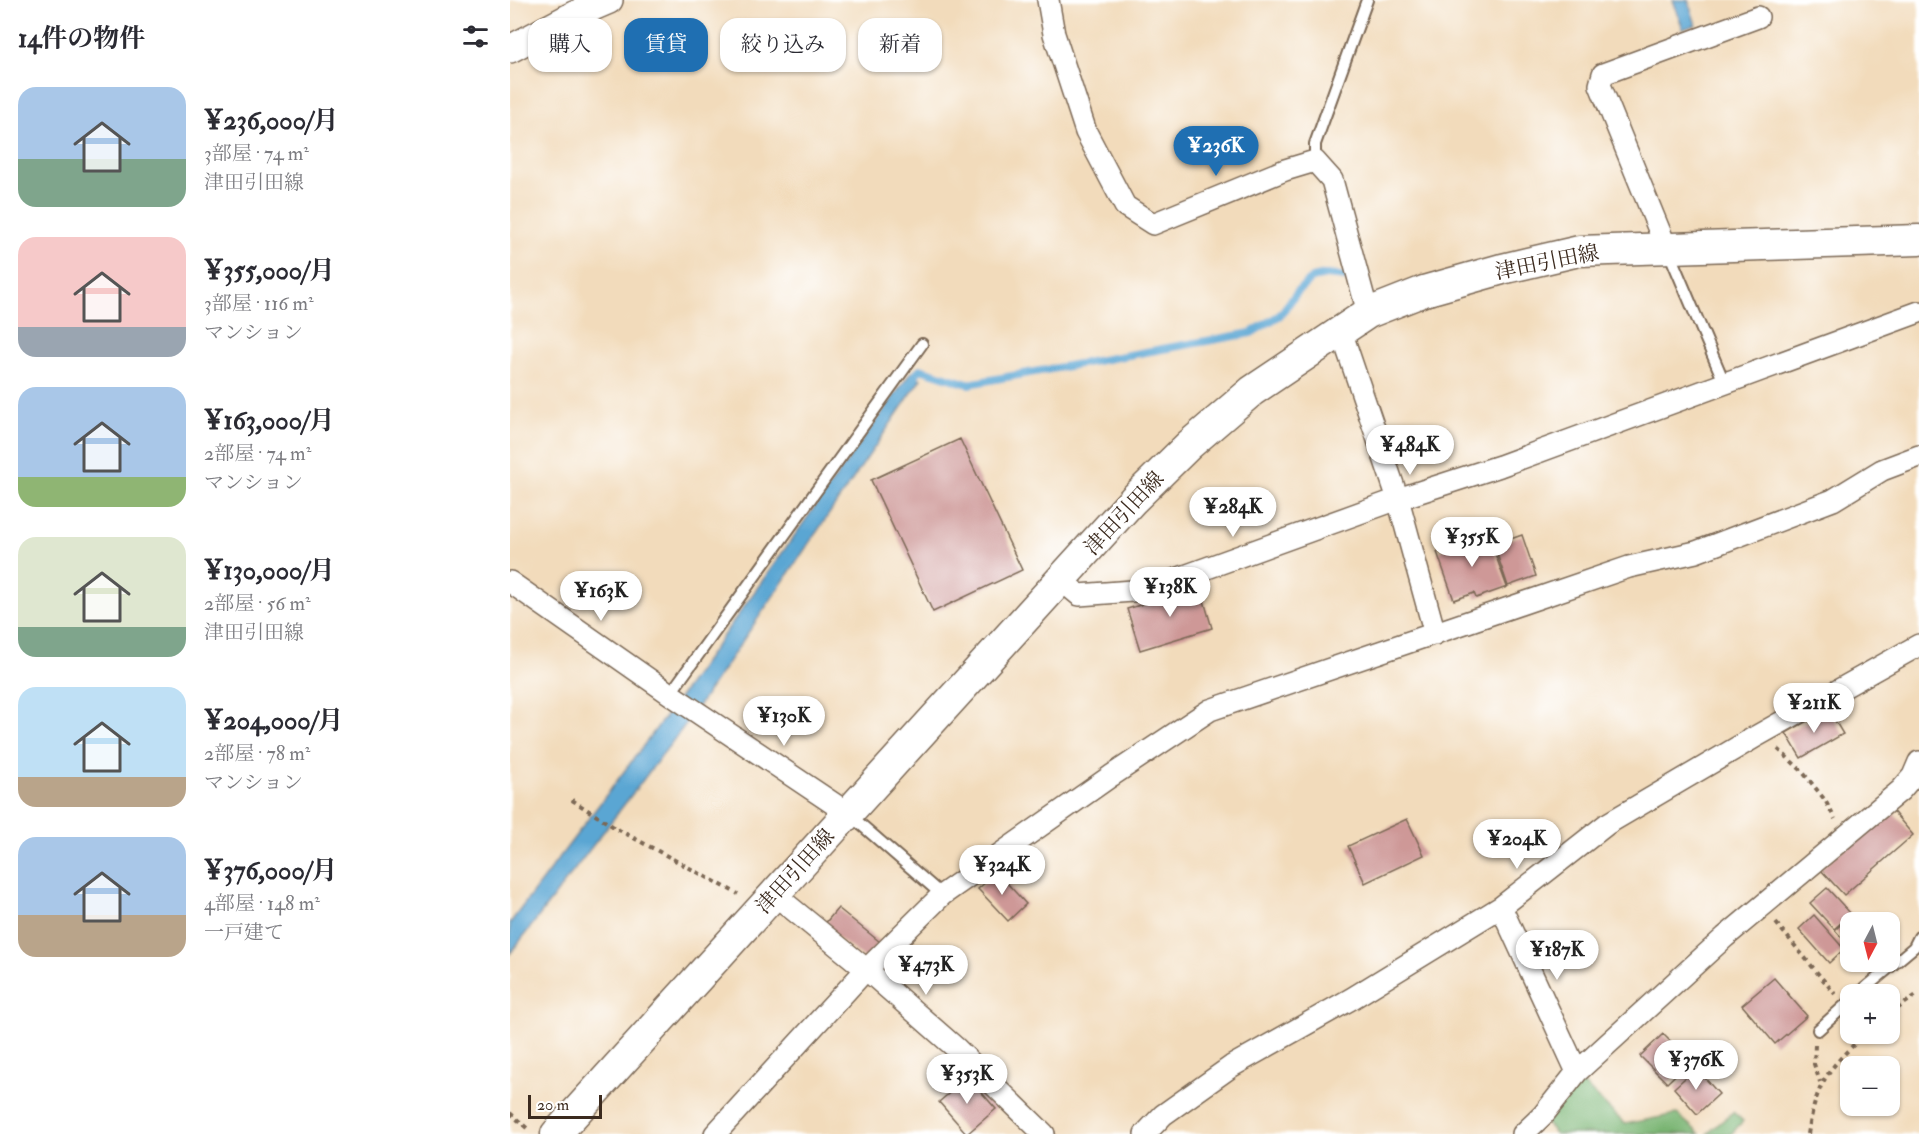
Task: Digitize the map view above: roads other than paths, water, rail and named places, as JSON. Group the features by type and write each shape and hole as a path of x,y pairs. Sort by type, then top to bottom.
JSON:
{"main road":[{"name":"津田引田線","path":"556,1134 846,812 1062,581 1133,500 1189,445 1252,391 1368,313 1424,291 1502,269 1568,254 1666,247 1919,240"}],"street":[{"path":"510,49 574,15 609,0"},
{"path":"1048,0 1054,34 1086,132 1125,206 1154,224 1285,170 1315,161 1332,180 1368,313"},
{"path":"1666,247 1600,85 1603,74 1758,17"},
{"path":"1062,581 1079,595 1146,590 1398,499 1500,466 1919,312"},
{"path":"1341,331 1398,499 1435,634"},
{"path":"715,1134 757,1085 942,895 1111,776 1210,710 1629,567 1696,552 1833,500 1882,470 1919,456"},
{"path":"510,582 699,714 846,812"},
{"path":"1145,1134 1163,1114 1232,1066 1351,999 1501,907 1607,824 1764,731 1919,645"},
{"path":"1523,1134 1544,1116 1577,1072 1762,907 1917,774"},
{"path":"769,900 867,970 957,1049 1044,1134"},
{"path":"1501,907 1577,1072"}],"lane":[{"path":"1315,161 1315,144 1366,0"},
{"path":"1666,247 1724,382"},
{"path":"670,694 922,344"},
{"path":"846,812 942,895"},
{"path":"1870,984 1914,947 1919,937"},
{"path":"1818,1030 1840,1010"}],"water":[{"path":"1673,0 1688,0 1696,25 1683,29"},
{"path":"911,372 921,379 688,721 510,954 510,923 668,713"}],"waterway":[{"path":"910,382 920,369 968,384 1251,333 1280,315 1298,291 1312,278 1326,275 1346,277"}]}
